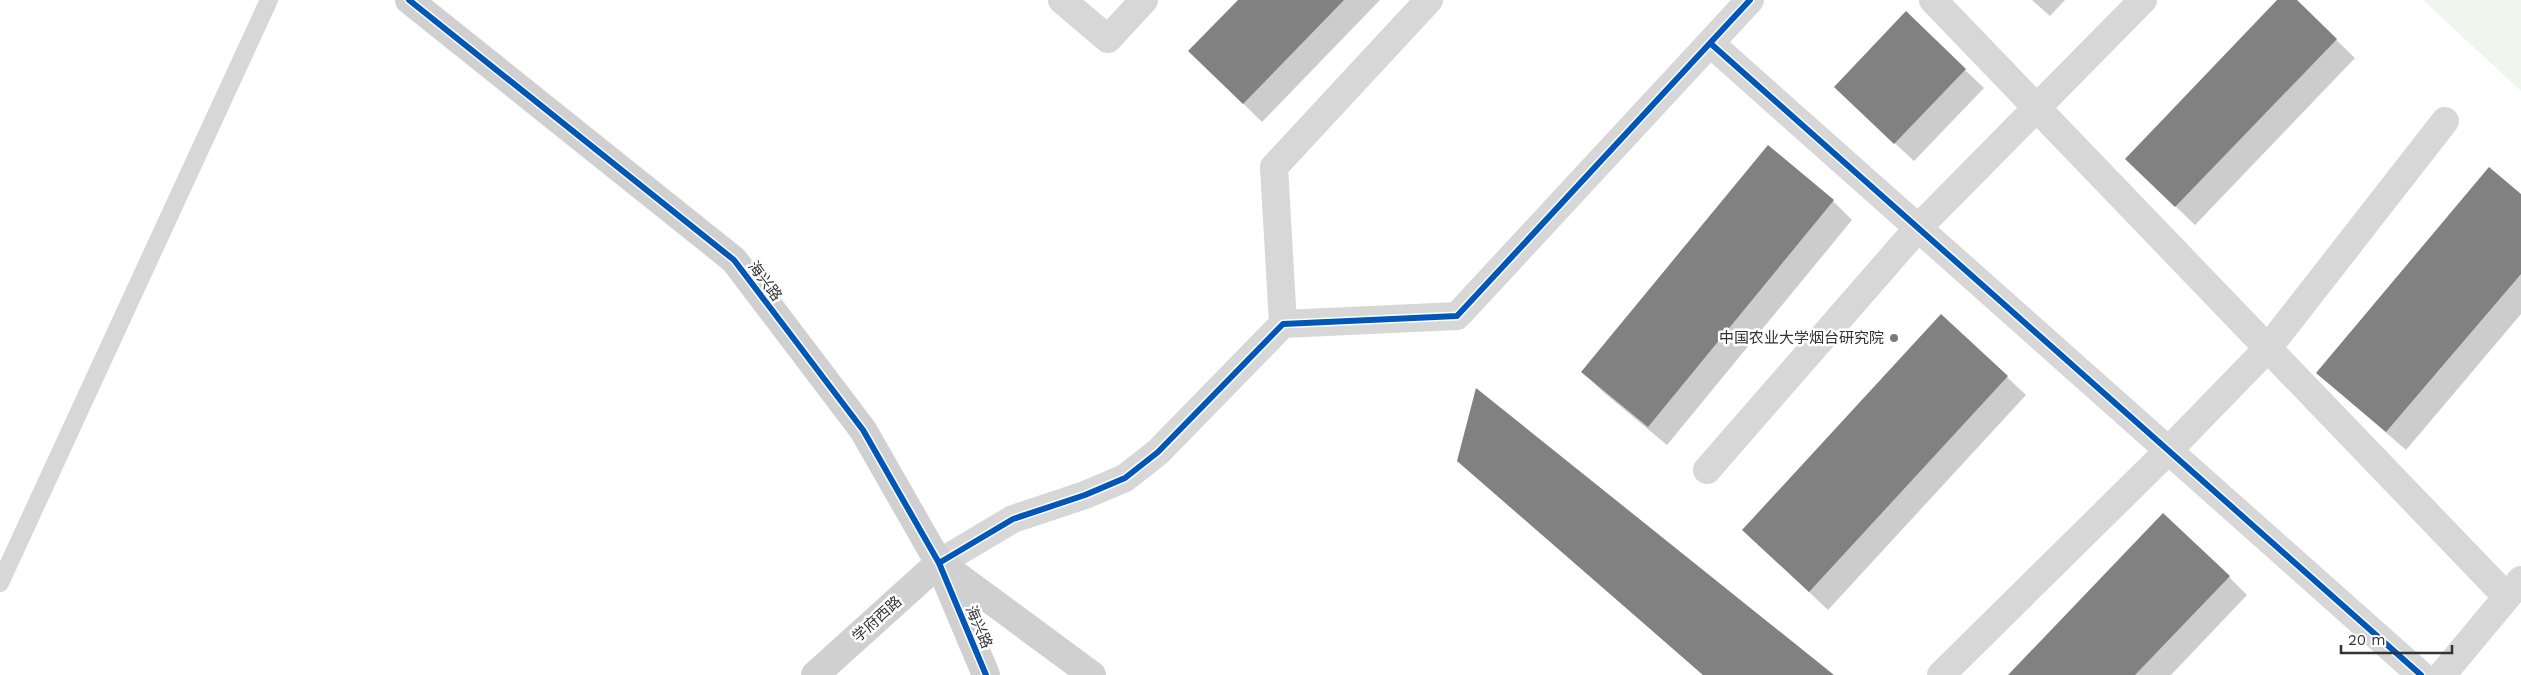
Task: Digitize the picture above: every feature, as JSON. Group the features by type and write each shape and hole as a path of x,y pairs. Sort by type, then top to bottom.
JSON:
{"street":[{"name":"海兴路","path":"409,0 734,260 863,430 939,563 986,675"},
{"path":"1062,0 1108,39 1144,0"},
{"path":"1283,324 1274,167 1429,0"},
{"path":"939,563 1013,519 1085,495 1125,478 1158,452 1283,324 1457,316 1750,0"},
{"path":"1933,0 2268,348 2514,588 2442,675"},
{"path":"1707,470 1918,228 2143,0"},
{"path":"1710,44 2421,675"},
{"path":"1941,675 2168,451 2268,348 2445,121"},
{"name":"海兴路","path":"939,563 1092,675"},
{"name":"学府西路","path":"815,675 939,563"}],"lane":[{"path":"0,583 269,0"}],"shaded area":[{"path":"2423,0 2521,0 2521,91"}],"building":[{"path":"1238,0 1344,0 1243,104 1188,51"},
{"path":"2277,0 2297,0 2337,39 2175,207 2125,159"},
{"path":"1906,11 1966,69 1894,144 1834,87"},
{"path":"1768,145 1834,200 1648,427 1581,372"},
{"path":"2489,167 2521,194 2521,274 2386,432 2316,373"},
{"path":"1941,314 2008,376 1809,592 1742,530"},
{"path":"1476,388 1834,675 1703,675 1457,461"},
{"path":"2163,513 2230,576 2135,675 2008,675"}],"cycle path":[{"path":"409,0 734,260 863,430 939,563 986,675"},
{"path":"939,563 1013,519 1085,495 1125,478 1158,452 1283,324 1457,316 1750,0"},
{"path":"1710,43 2421,675"}],"place":[{"name":"中国农业大学烟台研究院","path":"1894,338"}]}
